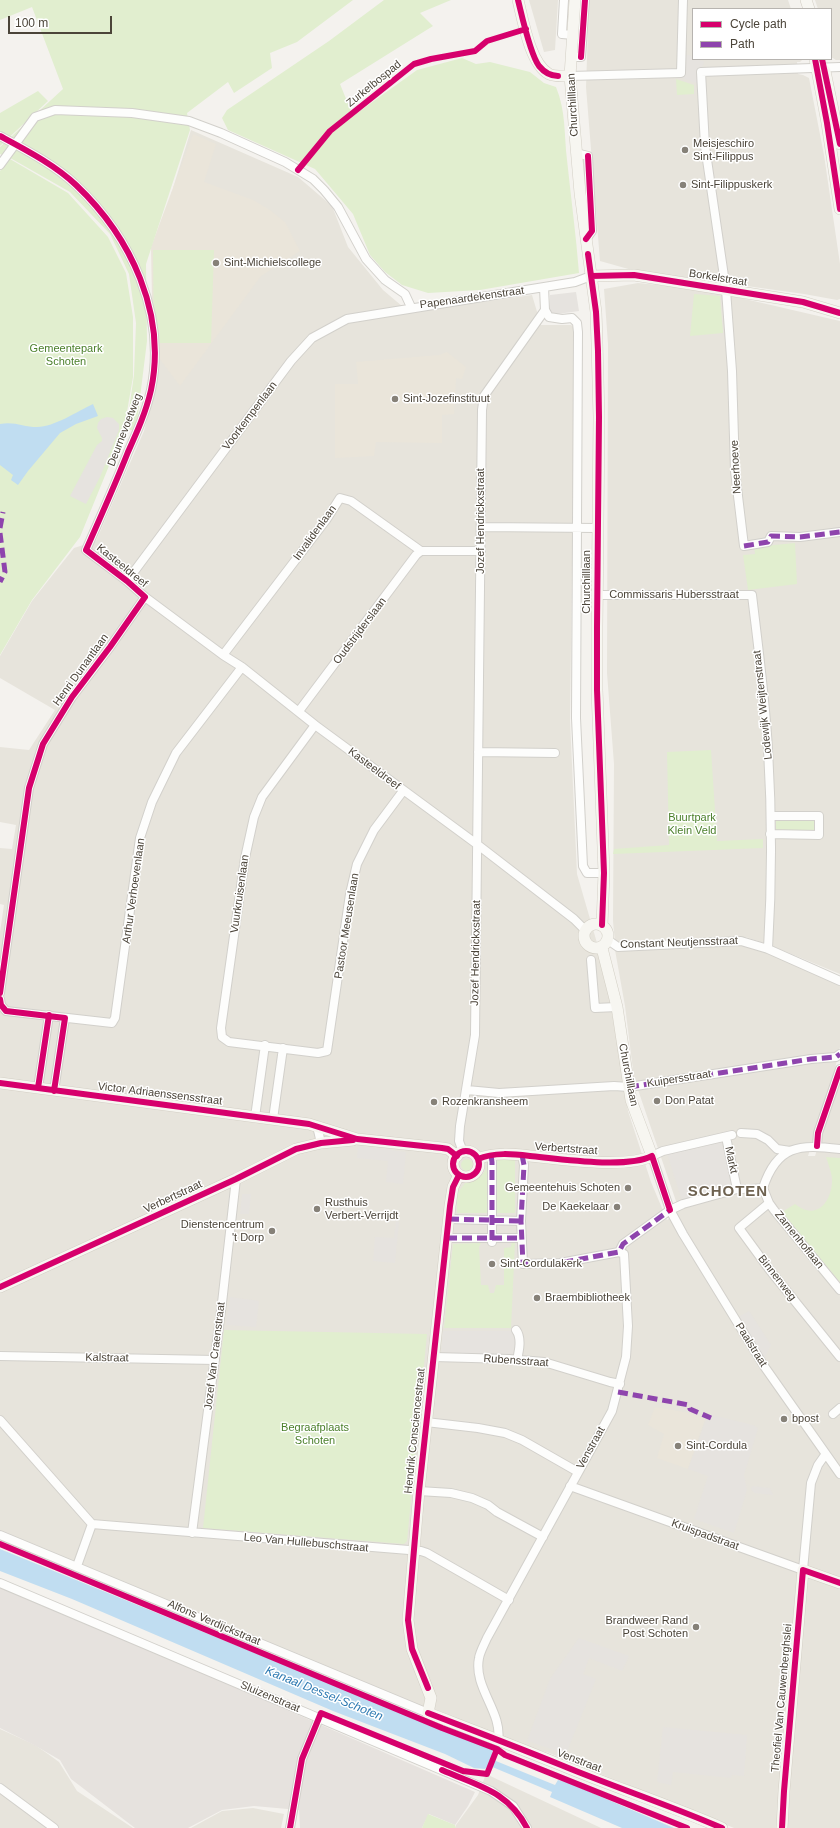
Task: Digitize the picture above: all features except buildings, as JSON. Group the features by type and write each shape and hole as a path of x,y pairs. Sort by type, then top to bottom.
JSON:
{"street":[{"path":"518,0 532,51 539,66 549,74 570,76 681,73 683,0"},
{"path":"564,0 562,34 573,35"},
{"name":"Churchilllaan","path":"575,0 570,76 576,153 596,312 598,351 599,417 596,595 597,690 604,873 602,925"},
{"name":"Churchilllaan","path":"571,57 581,57 585,0"},
{"path":"726,290 705,146 701,72 820,63 840,67"},
{"path":"820,63 840,144"},
{"path":"820,63 840,209"},
{"name":"Papenaardekenstraat","path":"0,165 35,117 55,110 132,113 189,121 221,133 285,162 313,180 338,208 366,259 385,280 406,294 412,307 544,288 574,282 591,276"},
{"name":"Deurnevoetweg","path":"0,136 50,165 76,184 99,209 118,235 137,270 152,314 156,341 154,367 146,408 86,550"},
{"name":"Borkelstraat","path":"591,276 634,275 803,302 840,313"},
{"path":"544,288 545,310"},
{"name":"Neerhoeve","path":"726,290 732,371 735,471 744,546 768,542 771,536 800,537 840,532"},
{"name":"Voorkempenlaan","path":"127,581 291,361 312,338 347,319 412,307"},
{"name":"Churchilllaan","path":"545,310 549,318 562,320 572,318 576,323 578,332 576,718 583,866 587,873 604,873"},
{"name":"Jozef Hendrickxstraat","path":"460,1154 459,1141 475,1035 484,396 545,310"},
{"name":"Invalidenlaan","path":"223,655 326,520 340,498 351,501 421,551"},
{"path":"481,527 597,528"},
{"name":"Kasteeldreef","path":"86,550 127,581 145,597 223,655 242,667 315,725 478,845 574,919 586,930"},
{"path":"421,551 481,551"},
{"name":"Oudstrijderslaan","path":"299,711 416,555 421,551"},
{"name":"Commissaris Hubersstraat","path":"596,595 752,594"},
{"name":"Lodewijk Weijtenstraat","path":"752,594 768,747 771,816 768,949"},
{"name":"Henri Dunantlaan","path":"0,993 29,788 43,744 72,697 110,647 145,597"},
{"name":"Arthur Verhoevenlaan","path":"65,1018 112,1023 115,1018 140,838 148,812 165,773 176,753 242,667"},
{"name":"Vuurkruisenlaan","path":"315,725 262,797 254,817 245,858 221,1028 222,1037 229,1042 265,1045 318,1053 327,1051"},
{"path":"478,752 555,753"},
{"name":"Pastoor Meeusenlaan","path":"327,1051 350,894 357,864 374,830 403,791"},
{"path":"770,834 820,835 819,816 771,816"},
{"path":"595,924 602,925 608,931 605,944 593,948 586,943 584,939 586,930 595,924"},
{"name":"Constant Neutjensstraat","path":"605,944 618,947 741,941 768,949 840,981"},
{"name":"Churchilllaan","path":"605,944 617,1007 631,1100 670,1210"},
{"path":"590,960 595,1008 617,1007"},
{"path":"0,999 1,1005 6,1011 65,1018 54,1091"},
{"path":"38,1088 49,1016"},
{"path":"256,1117 265,1045"},
{"path":"273,1119 283,1048"},
{"name":"Kuipersstraat","path":"467,1090 498,1093 614,1086 629,1087 805,1060 836,1057 840,1054"},
{"path":"817,1146 818,1132 840,1069"},
{"name":"Victor Adriaenssensstraat","path":"0,1083 317,1126"},
{"path":"317,1126 321,1142"},
{"name":"Verbertstraat","path":"317,1126 357,1139"},
{"path":"741,1133 757,1134 768,1140 777,1149 790,1152"},
{"name":"Markt","path":"619,1252 623,1244 670,1210 683,1204 740,1189 729,1136 663,1151 652,1156"},
{"name":"Verbertstraat","path":"0,1287 236,1179 296,1149 321,1142 357,1139 442,1148 460,1154 472,1153 478,1159 491,1155 522,1155 568,1160 624,1162 642,1161 652,1156"},
{"path":"752,1189 763,1188 768,1172 782,1154 817,1146 840,1150"},
{"path":"460,1154 454,1163 456,1172 459,1175 467,1177 475,1174 479,1167 478,1159"},
{"path":"491,1155 492,1240"},
{"path":"522,1155 524,1165 521,1221 523,1264 560,1263 619,1252"},
{"name":"Hendrik Consciencestraat","path":"428,1713 431,1698 414,1656 408,1627 413,1551 426,1422 453,1187 459,1175"},
{"name":"Jozef Van Craenstraat","path":"192,1533 215,1360 236,1179"},
{"name":"Zamenhoflaan","path":"763,1188 769,1203 840,1290"},
{"name":"Binnenweg","path":"769,1203 739,1228 769,1269 840,1357"},
{"name":"Paalstraat","path":"670,1210 764,1366 825,1455 840,1474"},
{"path":"449,1219 521,1221"},
{"path":"447,1238 492,1240 521,1238"},
{"name":"Venstraat","path":"498,1741 499,1728 478,1670 479,1657 542,1537 612,1411 626,1357 628,1326 624,1254 619,1252"},
{"path":"516,1330 520,1345 517,1360"},
{"name":"Kalstraat","path":"0,1356 215,1360"},
{"name":"Rubensstraat","path":"434,1357 544,1362 620,1384"},
{"path":"833,1414 840,1408"},
{"path":"0,1420 92,1524 77,1566"},
{"path":"426,1422 478,1428 505,1434 522,1440 578,1472"},
{"name":"Theofiel Van Cauwenberghslei","path":"782,1828 811,1483 818,1464 825,1455"},
{"name":"Kruispadstraat","path":"570,1486 840,1583"},
{"path":"419,1491 451,1493 472,1498 488,1505 497,1512 542,1537"},
{"name":"Leo Van Hullebuschstraat","path":"92,1524 427,1553 509,1600"},
{"name":"Alfons Verdijckstraat","path":"0,1535 428,1713"},
{"name":"Sluizenstraat","path":"0,1583 492,1791 513,1806 527,1828"},
{"name":"Venstraat","path":"428,1713 498,1741 542,1756 560,1765 673,1807 722,1828"},
{"path":"290,1828 302,1759 318,1718"},
{"path":"0,1788 54,1828"}],"shaded area":[{"path":"529,0 558,0 555,50 544,52"},
{"path":"589,0 788,0 791,8 692,8 692,60 802,60 797,62 798,74 809,78 824,155 840,264 840,299 837,300 632,270 600,261 586,87"},
{"path":"815,0 840,0 840,60 832,58 832,8 818,8"},
{"path":"681,55 689,55 692,56 692,60 704,61 701,72 701,85 682,78"},
{"path":"191,130 298,177 332,206 348,247 383,290 409,312 532,295 541,325 571,325 575,328 570,721 577,874 606,974 628,1111 651,1182 667,1220 679,1210 634,1078 625,1006 615,950 744,943 840,985 840,1047 834,1073 808,1156 815,1156 840,1079 840,1828 734,1828 549,1753 474,1730 0,1537 0,932 4,905 0,904 0,848 12,849 16,825 0,822 0,747 29,750 55,710 0,678 0,656 32,601 74,548 96,541 144,431 149,412 156,243"},
{"name":"Sint-Michielscollege","path":"193,134 216,144 204,182 253,200 270,210 285,222 300,251 261,276 180,386 153,350 151,247"},
{"path":"638,283 688,288 732,296 840,321 840,974 746,937 615,943 613,921 614,764 607,673 608,344 604,289"},
{"path":"576,292 579,311 550,315 550,295"},
{"name":"Sint-Jozefinstituut","path":"447,352 466,367 462,379 456,378 454,414 442,415 442,443 376,442 374,456 335,458 335,384 358,384 356,362 439,355"},
{"path":"107,417 113,418 119,424 119,430 100,477 86,504 70,496 97,445 102,441 97,428 98,423 101,419"},
{"path":"726,1137 737,1189 683,1204 666,1150"},
{"path":"358,1146 406,1152 403,1184 386,1182 388,1161 357,1158"},
{"path":"242,1194 251,1194 249,1214 240,1214"},
{"path":"396,1221 399,1222 395,1263 373,1261 375,1237 394,1238"},
{"path":"230,1297 259,1301 256,1327 226,1325"},
{"path":"749,1311 771,1345 764,1359 738,1317"},
{"path":"443,1331 515,1331 516,1356 441,1356"},
{"name":"Sint-Cordula","path":"655,1407 695,1414 705,1419 688,1469 657,1458 664,1434 648,1425"},
{"path":"708,1414 753,1425 758,1428 744,1475 747,1490 734,1533 694,1519 708,1476 688,1469"},
{"path":"752,1486 770,1488 773,1495 754,1493 751,1489"},
{"path":"0,1585 475,1792 468,1806 455,1825 429,1814 422,1828 300,1828 299,1810 254,1806 222,1810 188,1828 135,1828 71,1779 60,1760 0,1728"},
{"path":"579,1638 629,1656 622,1671 589,1658 583,1674 596,1679 566,1754 527,1741 550,1679"},
{"path":"663,1727 747,1735 744,1776 732,1775 731,1778 673,1772 671,1785 657,1782"},
{"path":"0,1729 35,1745 59,1762 77,1791 133,1828 0,1828"},
{"path":"486,1774 601,1828 456,1828 456,1825 478,1795"},
{"path":"253,1808 284,1814 281,1828 191,1828 222,1811"}],"green space":[{"path":"0,0 353,0 297,42 270,53 272,68 234,93 228,82 187,113 190,130 146,264 147,341 136,430 126,430 134,375 136,323 129,274 110,234 70,192 12,159 0,154 0,147 63,89 32,7 0,20"},
{"path":"384,0 451,0 420,13 433,26 340,84 353,116 417,70 462,58 476,64 490,62 530,72 544,83 556,87 562,105 579,273 480,290 428,293 402,285 385,272 370,255 353,214 315,169 228,130 222,118 227,110 329,41"},
{"path":"676,79 694,85 694,94 677,95"},
{"path":"38,91 48,101 0,146 0,113"},
{"name":"Gemeentepark Schoten","path":"10,159 68,193 108,237 126,273 133,317 133,377 124,429 80,537 32,600 0,655 0,171"},
{"path":"153,250 214,250 211,343 154,343"},
{"path":"694,294 720,296 723,333 690,336"},
{"path":"795,543 797,584 748,590 743,555 755,554 754,547"},
{"name":"Buurtpark Klein Veld","path":"711,750 717,841 763,839 763,848 613,854 614,849 669,845 667,752"},
{"path":"776,818 817,819 816,831 776,831"},
{"path":"826,1157 840,1158 840,1282 782,1212 795,1204 805,1210 812,1211 818,1209 826,1202 831,1190 832,1178"},
{"path":"465,1159 469,1159 473,1165 469,1171 465,1171 461,1167 461,1163"},
{"path":"490,1160 515,1160 515,1213 457,1213 457,1194 465,1183 475,1180 481,1176"},
{"path":"512,1241 515,1242 511,1328 444,1328 453,1244 481,1243 479,1247 481,1285 488,1285 490,1293 494,1293 496,1285 504,1285 504,1248 511,1247"},
{"name":"Begraafplaats Schoten","path":"224,1330 427,1334 407,1541 404,1544 203,1528"},
{"path":"428,1814 455,1825 456,1828 422,1828"}],"water":[{"path":"93,404 98,416 76,424 60,433 18,485 11,480 13,475 0,465 0,424 10,423 32,427 44,426 58,422"},
{"name":"Kanaal Dessel-Schoten","path":"0,1549 493,1750 491,1759 555,1785 558,1780 569,1783 674,1828 622,1828 550,1797 552,1792 490,1766 485,1769 474,1768 445,1754 333,1711 72,1599 0,1571"}],"marked path":[{"path":"0,528 3,512"},
{"path":"744,546 768,542 771,536 800,537 840,532"},
{"path":"0,533 5,572 0,582"},
{"path":"629,1087 811,1059 836,1057 840,1054"},
{"path":"491,1155 492,1242"},
{"path":"522,1155 524,1165 521,1221 523,1264 560,1263 619,1252 623,1244 670,1210"},
{"path":"449,1219 521,1221"},
{"path":"447,1238 521,1238"},
{"path":"618,1392 689,1405 690,1409 711,1418"}],"cycle path":[{"path":"518,0 532,53 539,66 545,72 558,76"},
{"path":"581,57 585,0"},
{"name":"Zurkelbospad","path":"298,170 330,131 414,64 431,59 475,51 487,41 526,29"},
{"path":"815,60 827,123 840,209"},
{"path":"822,60 840,144"},
{"path":"0,136 40,158 68,178 96,206 113,228 128,253 140,278 149,305 154,333 155,362 151,390 144,414 86,550 127,581 145,597 110,647 72,697 43,744 29,788 0,993"},
{"path":"586,239 592,231 588,156"},
{"path":"588,254 596,312 598,351 597,690 604,873 602,925"},
{"path":"591,276 634,275 803,302 840,313"},
{"path":"0,999 1,1005 6,1011 65,1018 54,1091"},
{"path":"38,1088 49,1015"},
{"path":"817,1146 818,1133 840,1069"},
{"path":"0,1083 309,1124 357,1139 448,1149 457,1156"},
{"path":"0,1287 236,1179 296,1149 321,1143 353,1140"},
{"path":"466,1151 475,1155 479,1164 475,1173 466,1177 457,1173 453,1164 457,1155 466,1151"},
{"path":"478,1159 490,1155 510,1154 610,1163 641,1160 652,1156 670,1210"},
{"path":"428,1688 412,1649 408,1620 419,1491 450,1206 453,1187 459,1175"},
{"path":"0,1544 442,1728 497,1749 505,1755 687,1828"},
{"path":"782,1828 803,1570 840,1583"},
{"path":"290,1828 302,1759 321,1713 463,1771 487,1774 497,1749"},
{"path":"428,1713 722,1828"},
{"path":"442,1770 491,1791 511,1806 527,1828"}],"place":[{"name":"Meisjeschiro Sint-Filippus","path":"685,150"},
{"name":"Sint-Filippuskerk","path":"683,185"},
{"name":"Sint-Michielscollege","path":"216,263"},
{"name":"Sint-Jozefinstituut","path":"395,399"},
{"name":"Don Patat","path":"657,1101"},
{"name":"Rozenkransheem","path":"434,1102"},
{"name":"Gemeentehuis Schoten","path":"628,1188"},
{"name":"De Kaekelaar","path":"617,1207"},
{"name":"Rusthuis Verbert-Verrijdt","path":"317,1209"},
{"name":"Dienstencentrum 't Dorp","path":"272,1231"},
{"name":"Sint-Cordulakerk","path":"492,1264"},
{"name":"Braembibliotheek","path":"537,1298"},
{"name":"bpost","path":"784,1419"},
{"name":"Sint-Cordula","path":"678,1446"},
{"name":"Brandweer Rand Post Schoten","path":"696,1627"}],"district":[{"name":"SCHOTEN","path":"728,1192"}]}
